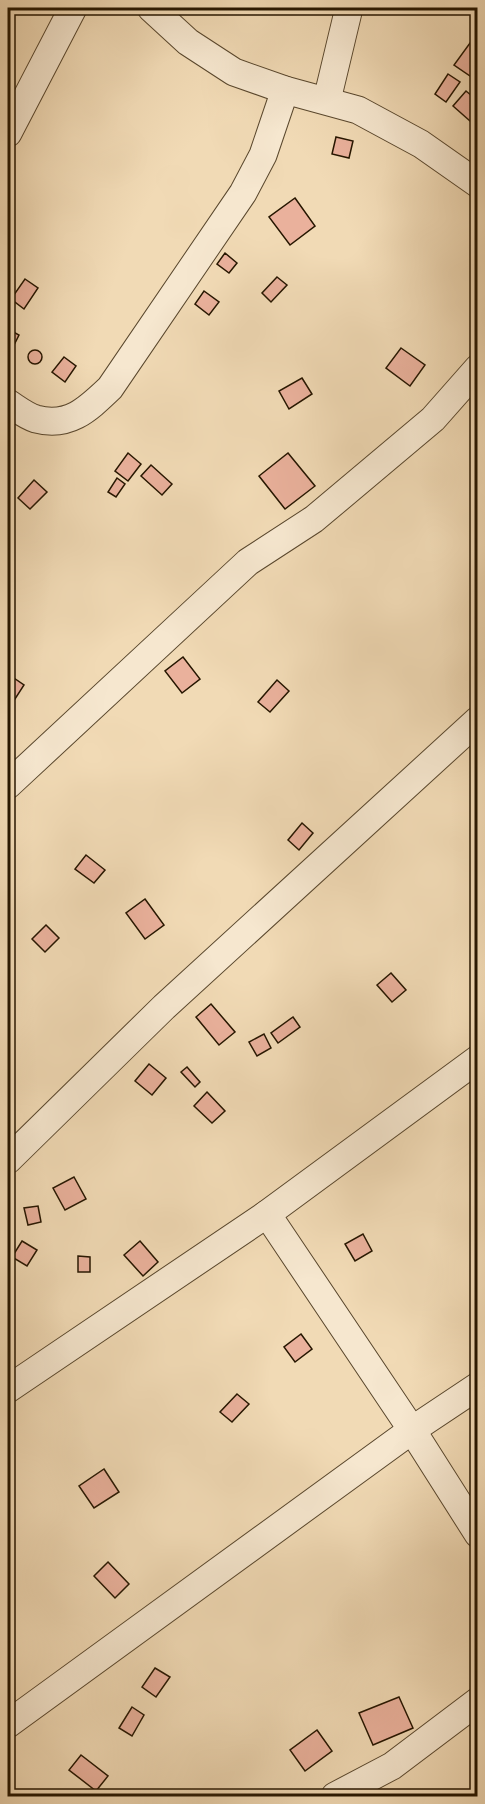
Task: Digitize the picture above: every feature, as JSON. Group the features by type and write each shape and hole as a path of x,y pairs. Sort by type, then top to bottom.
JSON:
{"street":[{"path":"8,133 73,8"},
{"path":"151,8 188,42 234,72 285,90 358,110 421,144 477,184"},
{"path":"327,100 349,8"},
{"path":"8,403 35,419 60,422 84,413 110,388 243,193 263,155 285,90"},
{"path":"8,785 248,562 314,519 432,419 477,368"},
{"path":"8,1160 164,1007 477,720"},
{"path":"8,1389 267,1214 477,1059"},
{"path":"267,1214 412,1430 477,1534"},
{"path":"8,1724 412,1430 477,1386"},
{"path":"335,1797 392,1766 477,1701"}],"building":[{"path":"478,32 478,72 473,78 454,65"},
{"path":"448,74 460,82 446,102 435,94"},
{"path":"466,91 478,101 478,112 470,121 453,106"},
{"path":"336,137 353,141 349,158 332,154"},
{"path":"295,198 315,226 290,245 269,217"},
{"path":"225,253 237,263 229,273 217,264"},
{"path":"277,277 287,285 271,302 262,293"},
{"path":"25,279 38,288 24,309 11,299"},
{"path":"204,291 219,302 209,315 195,304"},
{"path":"8,329 19,335 8,357"},
{"path":"401,348 425,365 410,386 386,368"},
{"path":"32,350 38,350 42,357 38,364 32,364 28,360 28,354"},
{"path":"64,357 76,366 65,382 52,372"},
{"path":"302,378 312,394 289,409 279,391"},
{"path":"128,453 141,464 128,481 115,471"},
{"path":"288,453 315,486 285,509 259,476"},
{"path":"151,465 172,484 162,495 141,476"},
{"path":"117,478 125,484 116,497 108,492"},
{"path":"34,480 47,492 30,509 18,498"},
{"path":"183,657 200,679 182,693 165,671"},
{"path":"8,674 24,685 15,699 8,694"},
{"path":"277,680 289,691 270,712 258,702"},
{"path":"302,823 313,833 299,850 288,840"},
{"path":"86,855 105,870 94,883 75,869"},
{"path":"145,899 164,925 145,939 126,913"},
{"path":"46,925 59,938 45,952 32,939"},
{"path":"391,973 406,990 392,1002 377,985"},
{"path":"211,1004 235,1032 219,1045 196,1017"},
{"path":"293,1017 300,1027 278,1043 271,1033"},
{"path":"264,1034 271,1048 257,1056 249,1042"},
{"path":"149,1064 166,1078 152,1095 135,1081"},
{"path":"187,1067 200,1082 195,1087 181,1072"},
{"path":"207,1092 225,1111 212,1123 194,1106"},
{"path":"74,1177 86,1199 65,1210 53,1188"},
{"path":"38,1206 41,1222 28,1225 24,1208"},
{"path":"363,1234 372,1251 355,1261 345,1244"},
{"path":"22,1241 37,1250 27,1266 12,1257"},
{"path":"140,1241 158,1262 143,1276 124,1255"},
{"path":"78,1256 90,1257 90,1272 78,1272"},
{"path":"301,1334 312,1349 295,1362 284,1347"},
{"path":"237,1394 249,1404 232,1422 220,1412"},
{"path":"104,1469 119,1492 94,1508 79,1486"},
{"path":"108,1562 129,1584 115,1598 94,1576"},
{"path":"155,1668 170,1677 156,1697 142,1687"},
{"path":"399,1697 413,1728 373,1745 359,1713"},
{"path":"132,1707 144,1715 132,1736 119,1728"},
{"path":"317,1730 332,1751 305,1771 290,1750"},
{"path":"81,1755 108,1776 96,1791 69,1770"}]}
